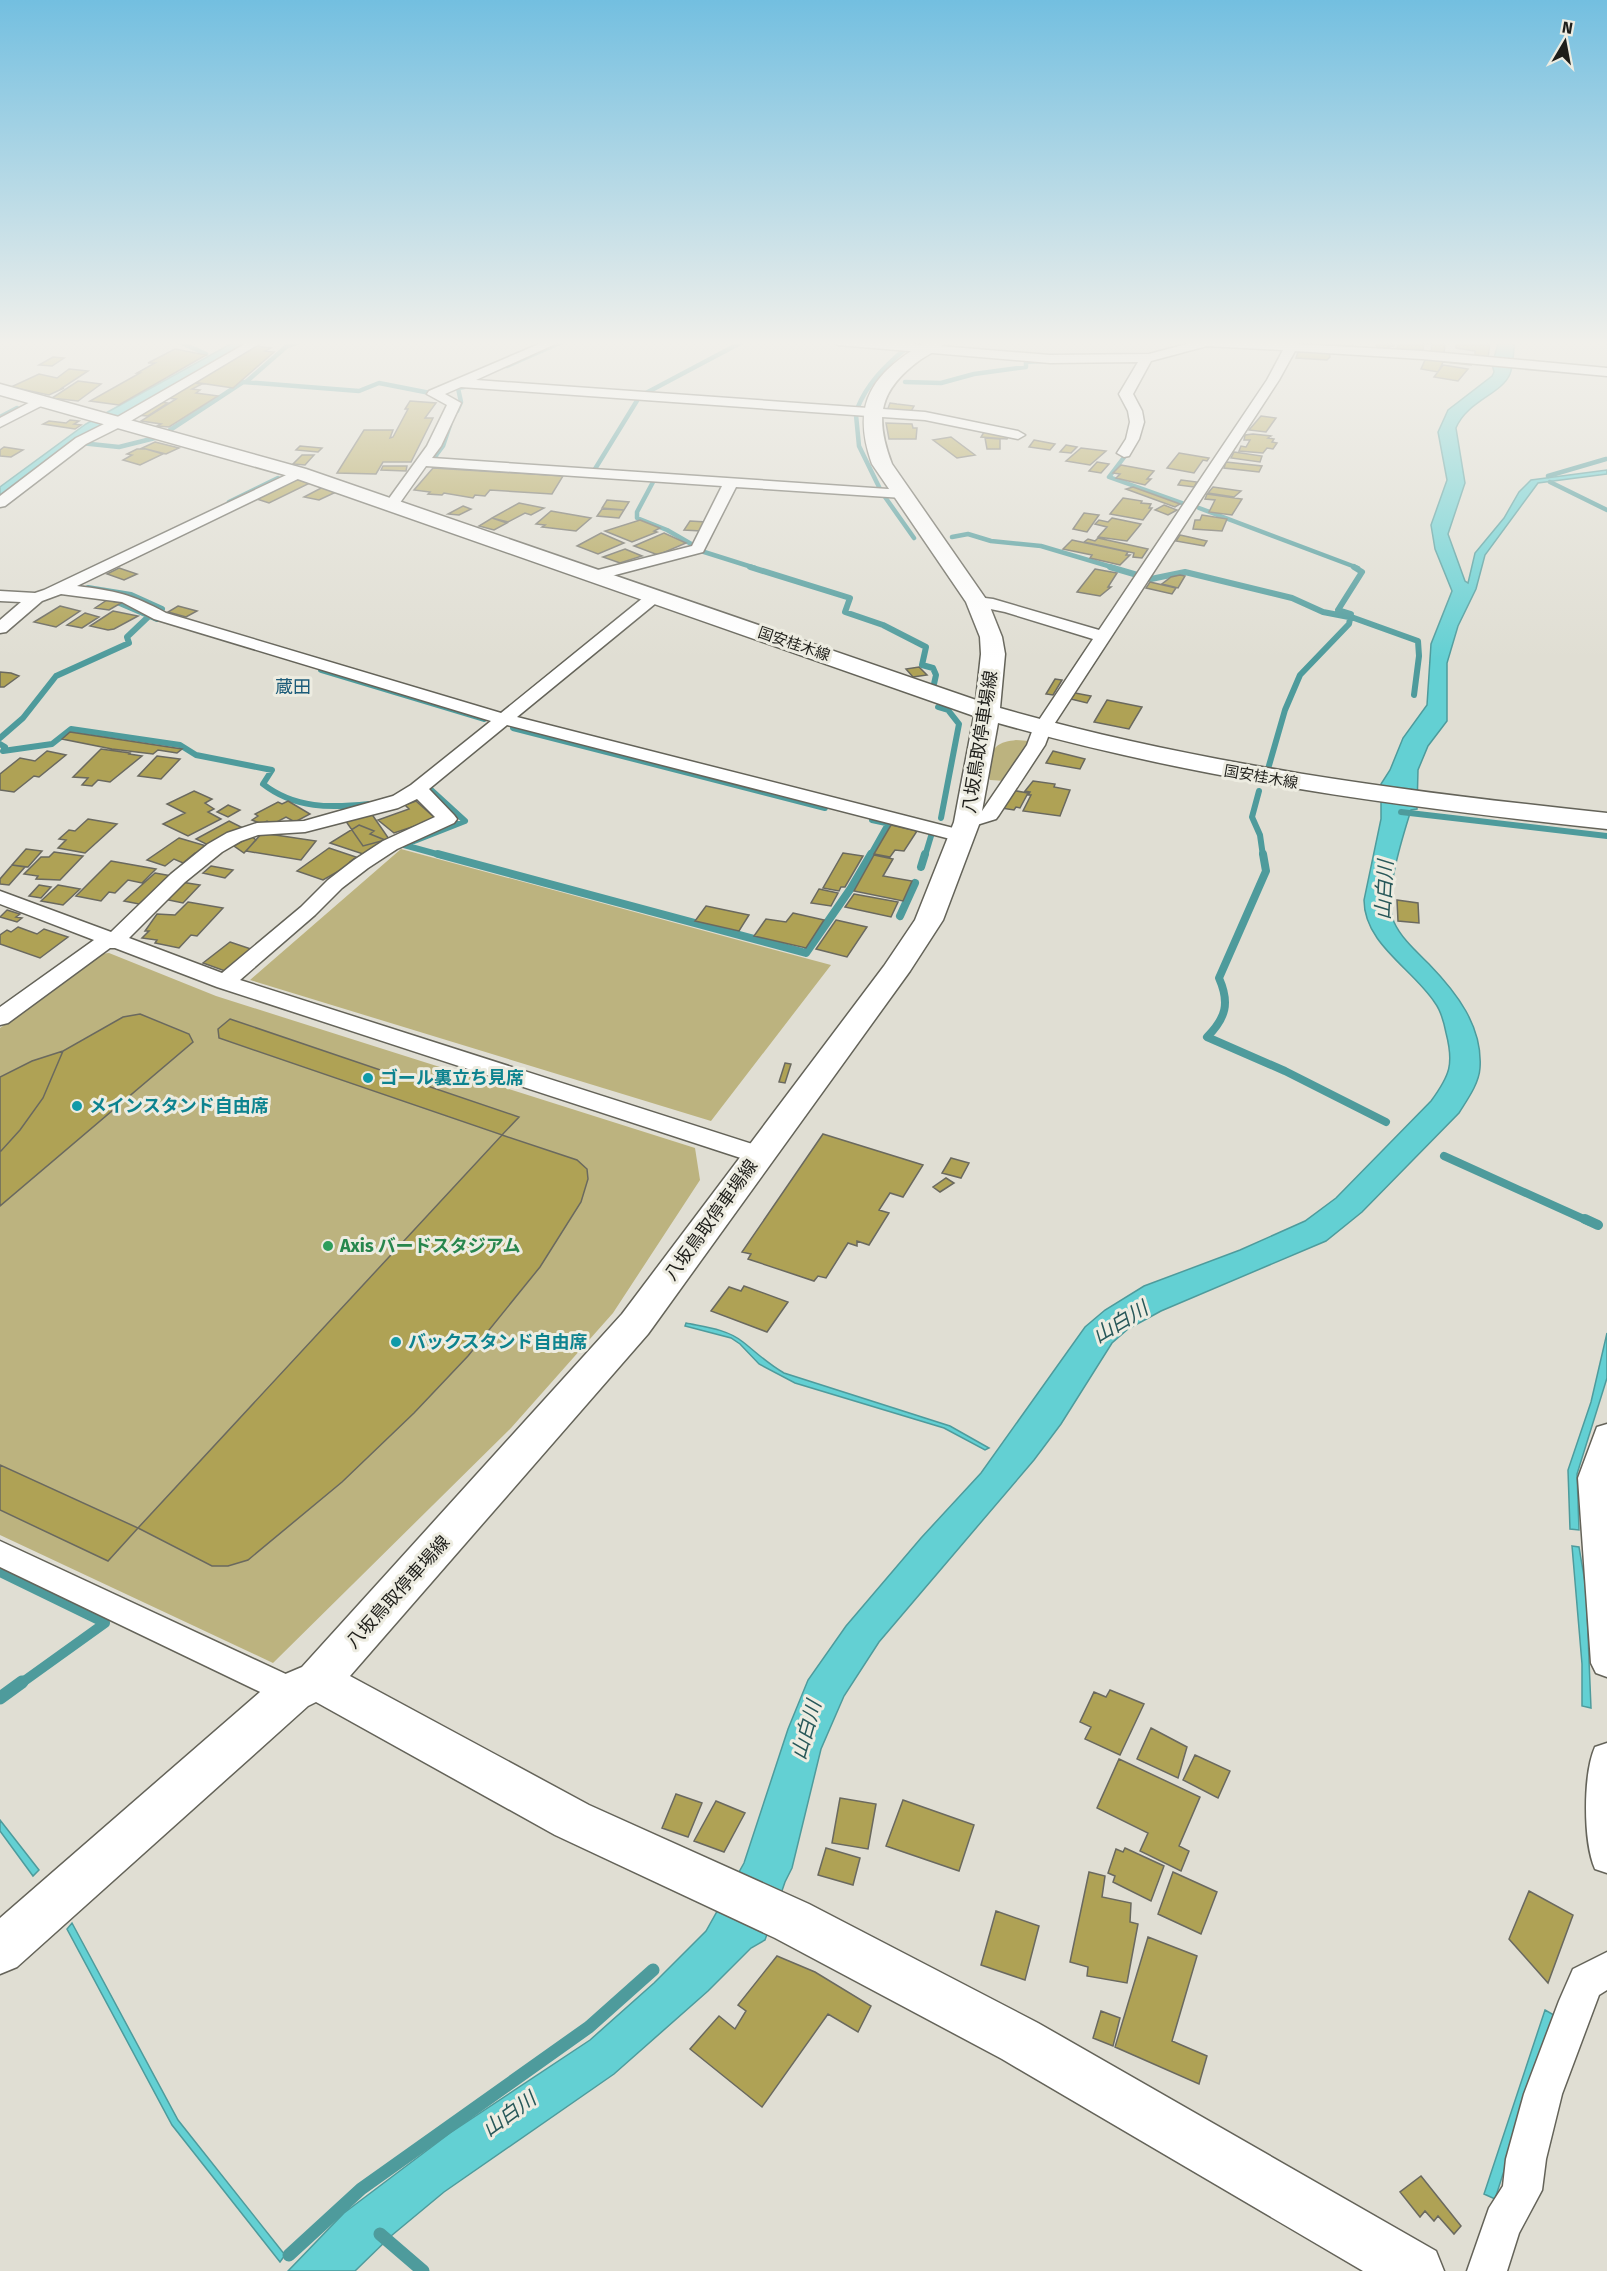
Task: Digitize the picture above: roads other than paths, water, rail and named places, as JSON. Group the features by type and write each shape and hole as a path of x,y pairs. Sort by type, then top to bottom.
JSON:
{"main road":[{"name":"国安桂木線","path":"207,447 299,473 392,504 987,712 1042,729 1239,774 1364,794 1607,820"},
{"name":"八坂鳥取停車場線","path":"0,1950 305,1686 635,1324 895,970 929,920 964,829 987,712 993,654 991,637 977,602 882,464 875,447"},
{"path":"305,1686 572,1820 792,1921 1020,2041 1416,2271"}],"street":[{"path":"0,503 73,447"},
{"path":"392,504 433,447"},
{"path":"1124,453 1128,447"},
{"path":"59,589 128,599 160,616 503,719 964,829 989,814 1036,746 1042,729 1102,636 1228,447"},
{"path":"424,462 903,494"},
{"path":"0,628 36,598 299,473"},
{"path":"596,575 698,549 731,483"},
{"path":"0,596 36,598"},
{"path":"0,1018 111,940 186,871 244,834 252,830 306,827 340,815 382,809 398,804 655,596"},
{"path":"977,602 993,603 1077,632 1102,636"},
{"path":"225,982 308,911 334,884 361,864 390,845 447,819 418,789"},
{"path":"0,897 225,982 759,1155"},
{"path":"1607,1435 1593,1478 1607,1663"},
{"path":"0,1553 305,1686"},
{"path":"1607,1758 1604,1809 1607,1857"},
{"path":"1487,2271 1503,2222 1522,2190 1526,2159 1543,2094 1572,2014 1586,1982 1607,1970"}],"water":[{"path":"55,447 76,447 0,499 0,487"},
{"name":"山白川","path":"1441,447 1459,447 1465,483 1448,534 1465,581 1468,583 1475,553 1504,518 1519,492 1531,480 1607,470 1607,474 1538,483 1485,555 1476,589 1458,626 1447,663 1447,721 1428,746 1418,770 1417,809 1411,810 1395,866 1391,897 1394,922 1405,939 1458,998 1477,1038 1480,1053 1479,1074 1466,1103 1459,1113 1362,1212 1326,1241 1161,1311 1128,1329 1112,1343 1061,1424 1034,1460 879,1642 844,1696 821,1749 792,1868 765,1940 751,1948 708,1991 614,2074 444,2192 391,2236 355,2271 288,2271 344,2213 450,2133 590,2040 654,1983 706,1931 744,1863 788,1729 808,1680 846,1626 921,1538 981,1473 1085,1327 1105,1310 1144,1286 1240,1250 1305,1221 1336,1198 1431,1101 1437,1092 1449,1069 1450,1061 1441,1013 1426,991 1391,955 1372,930 1366,916 1364,900 1381,819 1381,784 1390,770 1403,738 1427,705 1431,644 1452,591 1435,549 1431,525 1447,480"},
{"path":"686,1323 730,1334 784,1373 950,1426 989,1448 985,1450 944,1428 795,1383 759,1364 731,1338 685,1326"},
{"path":"1607,1333 1607,1378 1577,1474 1579,1530 1570,1529 1568,1470 1591,1402"},
{"path":"1572,1546 1579,1547 1586,1588 1591,1708 1582,1706 1582,1664"},
{"path":"0,1820 39,1870 33,1876 0,1831"},
{"path":"72,1923 178,2120 285,2255 280,2262 172,2125 67,1929"},
{"path":"1545,2010 1554,2015 1495,2199 1484,2194"}],"waterway":[{"path":"438,459 434,458 442,447"},
{"path":"595,469 609,447"},
{"path":"859,447 880,489"},
{"path":"1125,456 1109,477 1182,503"},
{"path":"1548,476 1606,459"},
{"path":"229,502 278,478"},
{"path":"653,482 637,512 637,518 667,530 693,545"},
{"path":"1550,482 1607,510"},
{"path":"885,497 914,538"},
{"path":"1199,508 1358,568"},
{"path":"952,537 968,534 991,541 1041,546 1115,568"},
{"path":"701,551 755,568"},
{"path":"750,567 850,598 845,612 883,625 926,647 922,665 933,668 936,675 934,684"},
{"path":"1110,567 1151,579 1185,572 1292,598 1323,612 1350,617"},
{"path":"1350,617 1351,614 1338,610 1362,572 1354,567"},
{"path":"88,588 131,595 162,609"},
{"path":"108,598 157,619"},
{"path":"0,738 23,718 56,676 129,643 127,637 148,617"},
{"path":"1268,769 1285,710 1300,675 1349,624 1350,617"},
{"path":"1350,617 1418,641 1419,656 1414,695"},
{"path":"321,670 484,719"},
{"path":"938,707 948,710 959,724 941,818"},
{"path":"513,728 825,808"},
{"path":"0,744 5,747 3,751 52,744 71,729 180,745 196,755 272,770 263,784 288,798 327,806 369,804"},
{"path":"430,789 465,821 404,845 444,856"},
{"path":"1259,791 1252,817 1260,835 1263,856"},
{"path":"1401,812 1607,836"},
{"path":"872,820 886,823"},
{"path":"870,856 888,824"},
{"path":"925,856 931,836"},
{"path":"438,854 806,953 851,888 871,854"},
{"path":"921,867 925,854"},
{"path":"1263,854 1266,871 1219,978 1225,1003 1222,1017 1207,1037 1285,1071 1386,1122"},
{"path":"900,916 915,883"},
{"path":"1444,1156 1588,1221"},
{"path":"1585,1219 1598,1225"},
{"path":"0,1572 105,1623 20,1684"},
{"path":"0,1698 22,1682"},
{"path":"289,2255 361,2189 589,2027 653,1970"},
{"path":"380,2234 423,2271"}],"place":[{"name":"ゴール裏立ち見席","path":"368,1078"},
{"name":"メインスタンド自由席","path":"77,1106"},
{"name":"Axis バードスタジアム","path":"328,1246"},
{"name":"バックスタンド自由席","path":"396,1342"}],"district":[{"name":"蔵田","path":"293,687"}]}
